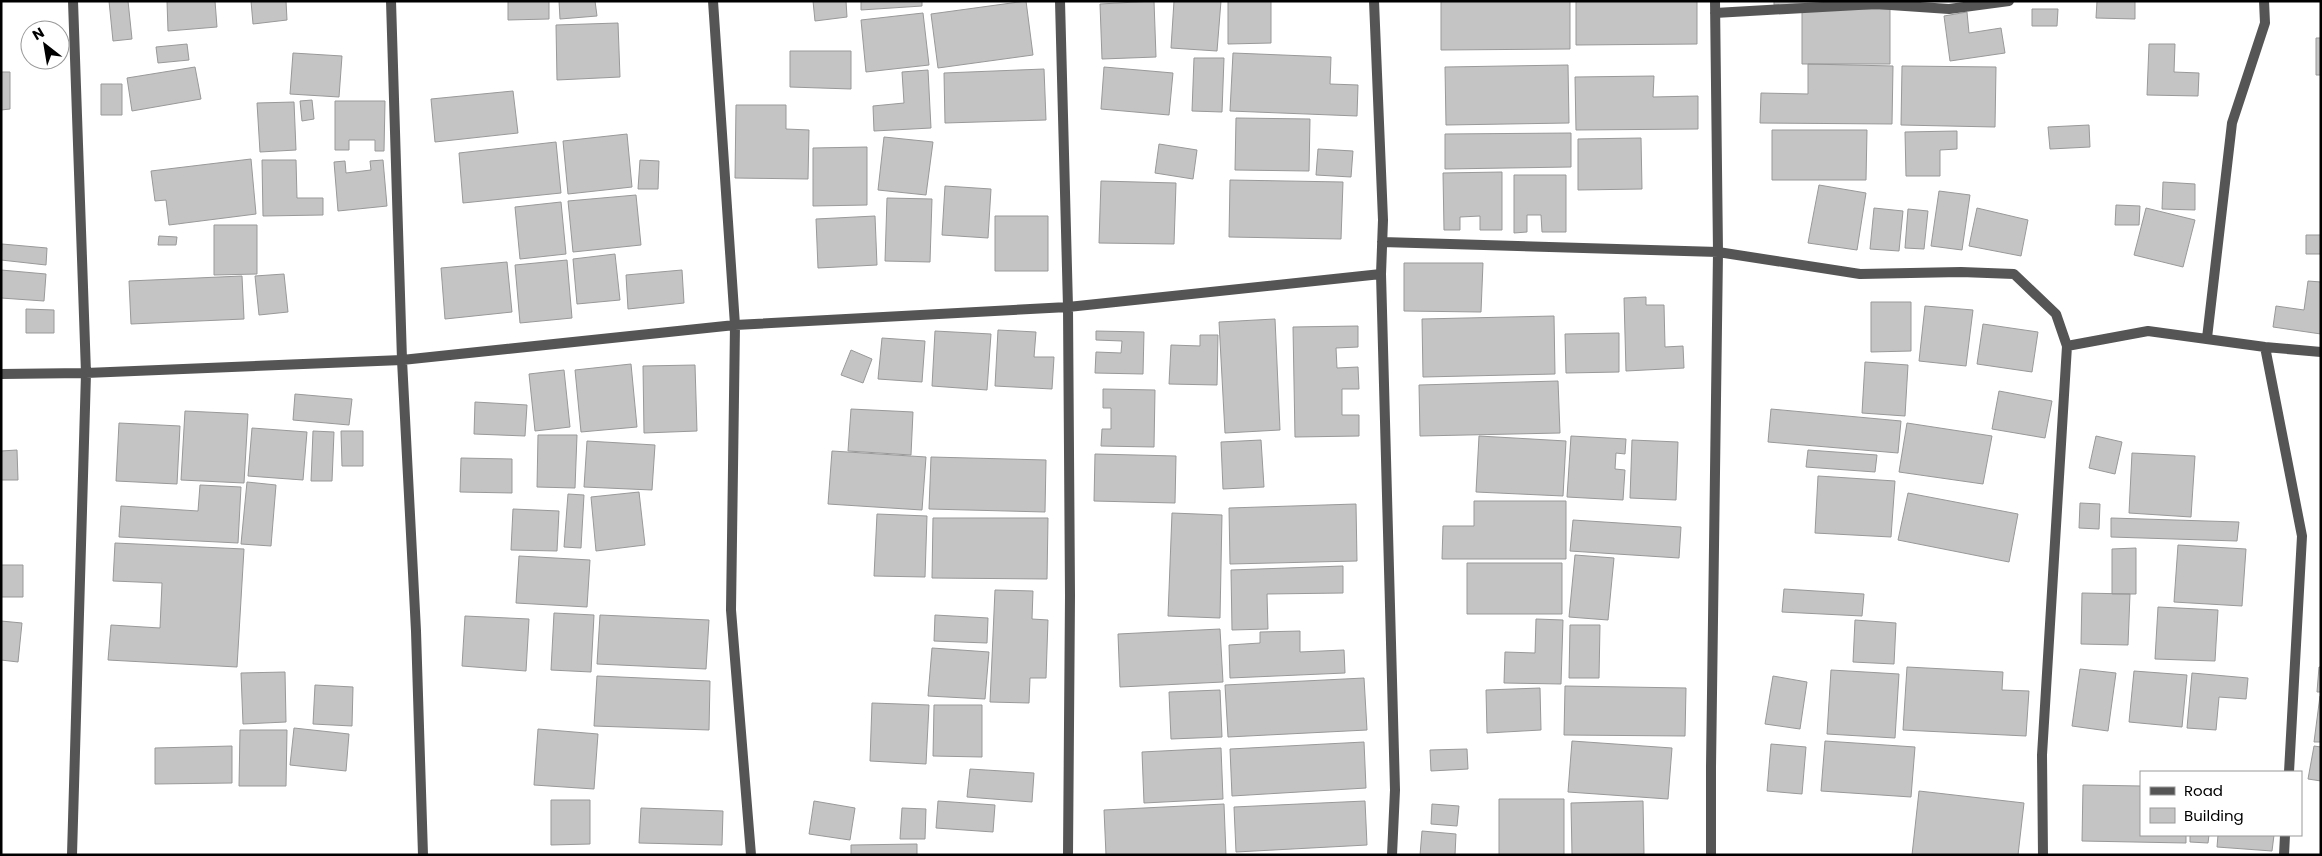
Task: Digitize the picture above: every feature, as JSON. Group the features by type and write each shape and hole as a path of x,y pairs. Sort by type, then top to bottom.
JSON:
{"street":[{"path":"72,855 86,373 73,1"},
{"path":"391,1 402,360 416,631 423,855"},
{"path":"713,1 734,325 731,610 751,855"},
{"path":"1060,1 1068,307 1070,585 1068,855"},
{"path":"1374,1 1382,242 1381,274 1395,790 1392,855"},
{"path":"1711,855 1718,252 1715,1"},
{"path":"1716,12 1876,4 1949,8 2009,1"},
{"path":"2207,338 2232,123 2265,23 2264,1"},
{"path":"1382,242 1718,252 1860,274 1961,272 2014,274 2056,314 2067,346 2042,755 2043,855"},
{"path":"1,374 86,373 402,360 734,325 1068,307 1381,274"},
{"path":"2067,346 2148,331 2265,347 2321,352"},
{"path":"2265,347 2302,536 2289,771"},
{"path":"2284,855 2285,836"}],"building":[{"path":"109,1 128,1 132,39 113,41"},
{"path":"167,1 215,1 217,27 168,31"},
{"path":"251,1 286,1 287,20 253,24"},
{"path":"508,1 549,1 549,19 508,20"},
{"path":"559,1 595,1 597,16 560,19"},
{"path":"813,1 846,1 847,17 815,21"},
{"path":"861,1 922,1 922,6 861,10"},
{"path":"1026,1 1033,55 938,68 931,14"},
{"path":"1154,1 1156,57 1102,59 1100,4"},
{"path":"1174,1 1221,1 1217,51 1171,48"},
{"path":"1228,1 1271,1 1271,43 1228,44"},
{"path":"1441,1 1570,1 1570,49 1441,50"},
{"path":"1576,1 1697,1 1697,44 1576,45"},
{"path":"1774,1 1875,1 1774,5"},
{"path":"2097,1 2135,1 2135,19 2096,18"},
{"path":"1802,9 1890,9 1890,64 1802,64"},
{"path":"2032,9 2058,9 2057,26 2032,26"},
{"path":"1967,12 1969,33 2001,28 2005,53 1950,61 1944,16"},
{"path":"923,13 929,65 866,72 861,20"},
{"path":"618,23 620,77 557,80 556,25"},
{"path":"2316,38 2321,38 2321,75 2316,75"},
{"path":"187,44 189,60 158,63 156,47"},
{"path":"2149,44 2175,44 2174,72 2199,73 2198,96 2147,95"},
{"path":"790,51 851,51 851,89 790,87"},
{"path":"293,53 342,56 339,97 290,94"},
{"path":"1233,53 1331,57 1330,84 1358,85 1357,116 1230,111"},
{"path":"1194,58 1224,58 1222,112 1192,111"},
{"path":"1808,64 1893,66 1892,124 1760,123 1761,93 1808,94"},
{"path":"1568,65 1569,123 1446,125 1445,67"},
{"path":"1902,66 1996,67 1995,127 1901,125"},
{"path":"195,67 201,99 132,111 127,78"},
{"path":"1104,67 1173,73 1169,115 1101,109"},
{"path":"1044,69 1046,120 945,123 944,73"},
{"path":"928,70 931,128 874,131 873,106 904,103 902,72"},
{"path":"1,72 10,72 10,109 1,110"},
{"path":"1654,76 1653,97 1698,96 1698,129 1576,130 1575,77"},
{"path":"101,84 122,84 122,115 101,115"},
{"path":"513,91 518,133 435,142 431,99"},
{"path":"312,100 314,119 302,121 300,101"},
{"path":"335,101 385,101 384,151 375,151 375,140 349,140 349,150 335,150"},
{"path":"294,102 296,150 260,152 257,103"},
{"path":"736,105 786,105 786,129 809,130 808,179 735,178"},
{"path":"1236,118 1310,119 1309,171 1235,170"},
{"path":"2089,125 2090,147 2050,149 2048,127"},
{"path":"1772,130 1867,130 1866,180 1772,180"},
{"path":"1957,131 1957,149 1940,150 1940,176 1906,176 1905,132"},
{"path":"1571,133 1571,167 1445,169 1445,134"},
{"path":"627,134 632,187 568,194 563,141"},
{"path":"884,137 933,142 926,195 878,190"},
{"path":"1641,138 1642,189 1578,190 1578,139"},
{"path":"556,142 561,193 463,203 459,153"},
{"path":"1159,144 1197,150 1193,179 1155,173"},
{"path":"867,147 867,205 813,206 813,148"},
{"path":"1318,149 1353,151 1351,177 1316,175"},
{"path":"251,159 256,214 169,225 166,200 155,201 151,171"},
{"path":"262,160 296,160 297,198 323,198 323,215 263,216"},
{"path":"383,160 387,206 338,211 334,162 345,161 346,173 371,170 370,161"},
{"path":"640,160 659,161 658,189 638,189"},
{"path":"1502,172 1502,230 1480,230 1480,216 1460,217 1460,230 1444,230 1443,173"},
{"path":"1514,175 1566,175 1566,232 1542,232 1541,215 1527,215 1527,232 1514,233"},
{"path":"1230,180 1343,182 1341,239 1229,237"},
{"path":"1101,181 1176,183 1174,244 1099,243"},
{"path":"2163,182 2195,184 2195,210 2162,209"},
{"path":"1819,185 1866,193 1857,250 1808,243"},
{"path":"945,186 991,189 988,238 942,235"},
{"path":"1939,191 1970,195 1962,250 1931,246"},
{"path":"636,195 641,245 573,252 568,201"},
{"path":"887,198 932,199 930,262 885,261"},
{"path":"561,202 566,254 520,259 515,207"},
{"path":"2116,205 2140,206 2139,225 2115,225"},
{"path":"1874,208 1903,211 1899,251 1870,249"},
{"path":"1977,208 2028,220 2021,256 1969,246"},
{"path":"2146,208 2195,220 2183,267 2134,255"},
{"path":"1908,209 1928,211 1924,249 1905,248"},
{"path":"875,216 877,265 818,268 816,219"},
{"path":"995,216 1048,216 1048,271 995,271"},
{"path":"214,225 257,225 257,274 214,275"},
{"path":"2306,235 2321,235 2321,254 2306,254"},
{"path":"159,236 177,237 176,245 158,245"},
{"path":"2,244 47,248 46,265 1,260"},
{"path":"615,254 620,300 577,304 573,259"},
{"path":"567,260 572,318 520,323 515,265"},
{"path":"507,262 512,312 445,319 441,268"},
{"path":"1404,263 1483,263 1481,312 1404,311"},
{"path":"1,270 46,274 44,301 1,298"},
{"path":"682,270 684,303 628,309 626,275"},
{"path":"284,274 288,312 259,315 255,276"},
{"path":"242,276 244,319 131,324 129,281"},
{"path":"2308,281 2321,282 2321,334 2273,327 2276,306 2304,310"},
{"path":"1646,297 1646,305 1664,305 1665,347 1683,346 1684,368 1626,371 1624,298"},
{"path":"1871,302 1911,302 1911,351 1871,352"},
{"path":"1925,306 1973,310 1966,366 1919,361"},
{"path":"26,309 54,310 54,333 26,333"},
{"path":"1554,316 1555,374 1423,377 1422,319"},
{"path":"1275,319 1280,430 1225,433 1219,322"},
{"path":"1983,324 2038,332 2032,372 1977,364"},
{"path":"1358,326 1358,347 1336,348 1337,368 1358,367 1359,389 1342,389 1342,415 1359,415 1359,436 1295,437 1293,327"},
{"path":"998,330 1036,332 1034,357 1054,357 1052,389 995,386"},
{"path":"935,331 991,334 987,390 932,386"},
{"path":"1096,331 1144,332 1143,374 1095,373 1096,352 1121,353 1122,341 1096,340"},
{"path":"1619,333 1619,372 1566,373 1565,334"},
{"path":"1200,335 1218,335 1217,385 1169,384 1171,345 1200,346"},
{"path":"882,338 925,341 922,382 878,379"},
{"path":"851,350 872,359 863,383 841,375"},
{"path":"1865,362 1908,365 1905,416 1862,413"},
{"path":"631,364 637,427 581,432 575,370"},
{"path":"695,365 697,431 644,433 643,366"},
{"path":"564,370 570,427 535,431 529,374"},
{"path":"1558,381 1560,433 1420,436 1419,385"},
{"path":"1103,389 1155,390 1154,447 1101,446 1102,429 1111,429 1111,408 1103,408"},
{"path":"1999,391 2052,401 2045,438 1992,429"},
{"path":"295,394 352,399 349,425 293,420"},
{"path":"475,402 527,405 525,436 474,434"},
{"path":"851,409 913,412 911,455 848,451"},
{"path":"1771,409 1901,421 1898,453 1768,442"},
{"path":"185,411 248,414 244,483 181,480"},
{"path":"119,423 180,426 177,484 116,481"},
{"path":"1907,423 1992,436 1983,484 1899,472"},
{"path":"252,428 307,432 303,480 248,476"},
{"path":"313,431 334,432 332,481 311,481"},
{"path":"341,431 363,431 363,466 342,466"},
{"path":"538,435 577,435 575,488 537,487"},
{"path":"1479,436 1566,441 1563,496 1476,492"},
{"path":"1571,436 1626,439 1625,454 1616,453 1615,469 1625,470 1623,500 1567,497"},
{"path":"2096,436 2122,442 2115,474 2089,468"},
{"path":"1261,440 1264,487 1223,489 1221,442"},
{"path":"1632,440 1678,442 1676,500 1630,498"},
{"path":"587,441 655,445 652,490 584,487"},
{"path":"17,450 18,480 1,480 1,451"},
{"path":"1808,450 1877,455 1875,472 1806,467"},
{"path":"832,451 926,457 922,510 828,504"},
{"path":"2132,453 2195,456 2191,517 2129,513"},
{"path":"1095,454 1176,456 1175,503 1094,501"},
{"path":"931,457 1046,460 1045,512 929,509"},
{"path":"461,458 512,459 512,493 460,492"},
{"path":"1818,476 1895,481 1891,537 1815,533"},
{"path":"247,482 276,485 271,546 241,544"},
{"path":"200,485 241,487 238,543 119,537 121,506 198,511"},
{"path":"639,492 645,545 596,551 591,497"},
{"path":"1908,493 2018,514 2009,562 1898,540"},
{"path":"568,494 584,495 581,548 564,547"},
{"path":"1474,501 1566,501 1566,559 1442,559 1443,526 1474,526"},
{"path":"2080,503 2100,504 2099,529 2079,528"},
{"path":"1356,504 1357,561 1230,564 1229,508"},
{"path":"513,509 559,511 557,551 511,550"},
{"path":"1172,513 1222,515 1220,618 1168,616"},
{"path":"877,514 927,516 925,577 874,576"},
{"path":"933,518 1048,518 1047,579 932,578"},
{"path":"2111,518 2239,522 2237,541 2111,537"},
{"path":"1573,520 1681,527 1679,558 1570,551"},
{"path":"115,543 244,549 237,667 108,660 111,625 160,628 162,583 113,581"},
{"path":"2178,545 2246,549 2242,606 2174,602"},
{"path":"2136,548 2136,594 2112,594 2112,549"},
{"path":"1575,555 1614,558 1608,620 1569,617"},
{"path":"519,556 590,560 587,607 516,603"},
{"path":"1467,563 1562,563 1562,614 1467,614"},
{"path":"1,565 23,565 23,597 1,597"},
{"path":"1343,566 1343,593 1267,594 1268,629 1232,630 1231,570"},
{"path":"1784,589 1864,594 1862,616 1782,612"},
{"path":"995,590 1033,591 1032,619 1048,620 1046,678 1030,678 1029,703 990,702"},
{"path":"2082,593 2130,594 2128,645 2081,644"},
{"path":"2158,607 2218,610 2215,661 2155,659"},
{"path":"554,613 594,615 591,672 551,670"},
{"path":"600,615 709,620 706,669 597,664"},
{"path":"935,615 988,618 987,643 934,641"},
{"path":"465,616 529,619 526,671 462,666"},
{"path":"1536,619 1563,620 1561,684 1504,683 1505,652 1535,653"},
{"path":"1855,620 1896,623 1894,664 1853,662"},
{"path":"1,621 22,623 18,662 1,660"},
{"path":"1570,625 1600,625 1599,678 1569,678"},
{"path":"1220,629 1223,682 1120,687 1118,634"},
{"path":"1300,631 1300,652 1344,650 1345,673 1230,678 1229,645 1260,643 1260,632"},
{"path":"932,648 989,652 985,699 928,696"},
{"path":"1907,667 2003,672 2002,690 2029,691 2026,736 1903,730"},
{"path":"2319,667 2321,667 2321,692 2317,692"},
{"path":"2080,669 2116,673 2108,731 2072,726"},
{"path":"1831,670 1899,674 1895,738 1827,734"},
{"path":"2134,671 2187,675 2182,727 2129,722"},
{"path":"285,672 286,722 243,724 241,673"},
{"path":"2192,673 2248,678 2246,699 2219,697 2216,730 2187,728"},
{"path":"597,676 710,681 709,730 594,726"},
{"path":"1773,676 1807,682 1800,729 1765,724"},
{"path":"1364,678 1367,730 1228,737 1225,685"},
{"path":"315,685 353,687 352,726 313,724"},
{"path":"1565,686 1686,688 1685,736 1564,735"},
{"path":"1540,688 1541,730 1487,733 1486,690"},
{"path":"1220,690 1222,737 1171,739 1169,692"},
{"path":"2320,696 2321,742 2314,742"},
{"path":"872,703 929,705 926,764 870,761"},
{"path":"934,705 982,705 982,757 933,756"},
{"path":"294,728 349,734 346,771 290,765"},
{"path":"538,729 598,734 594,789 534,785"},
{"path":"240,730 287,730 286,786 239,786"},
{"path":"1572,741 1672,748 1668,799 1568,792"},
{"path":"1825,741 1915,747 1911,797 1821,791"},
{"path":"1364,742 1366,788 1232,796 1230,749"},
{"path":"1771,744 1806,747 1802,794 1767,791"},
{"path":"232,746 232,783 155,784 155,748"},
{"path":"2314,746 2321,747 2321,781 2308,779"},
{"path":"1221,748 1223,799 1144,803 1142,752"},
{"path":"1467,749 1468,769 1431,771 1430,750"},
{"path":"970,769 1034,773 1032,802 967,797"},
{"path":"2083,785 2140,786 2140,836 2186,836 2186,843 2082,841"},
{"path":"1919,791 2024,803 2018,855 1912,855"},
{"path":"1499,799 1564,799 1564,855 1499,855"},
{"path":"551,800 590,800 590,844 551,845"},
{"path":"814,801 855,808 850,840 809,834"},
{"path":"938,801 995,805 993,832 936,828"},
{"path":"1365,801 1367,845 1236,852 1234,807"},
{"path":"1643,801 1644,854 1572,855 1571,803"},
{"path":"1224,804 1226,855 1106,855 1104,810"},
{"path":"1432,804 1459,806 1457,826 1431,824"},
{"path":"641,808 723,811 722,845 639,843"},
{"path":"902,808 926,809 925,839 900,839"},
{"path":"1422,831 1456,834 1455,855 1420,855"},
{"path":"2190,836 2209,836 2208,843 2190,842"},
{"path":"2218,836 2274,836 2272,851 2217,847"},
{"path":"917,844 917,855 851,855 851,845"}]}
